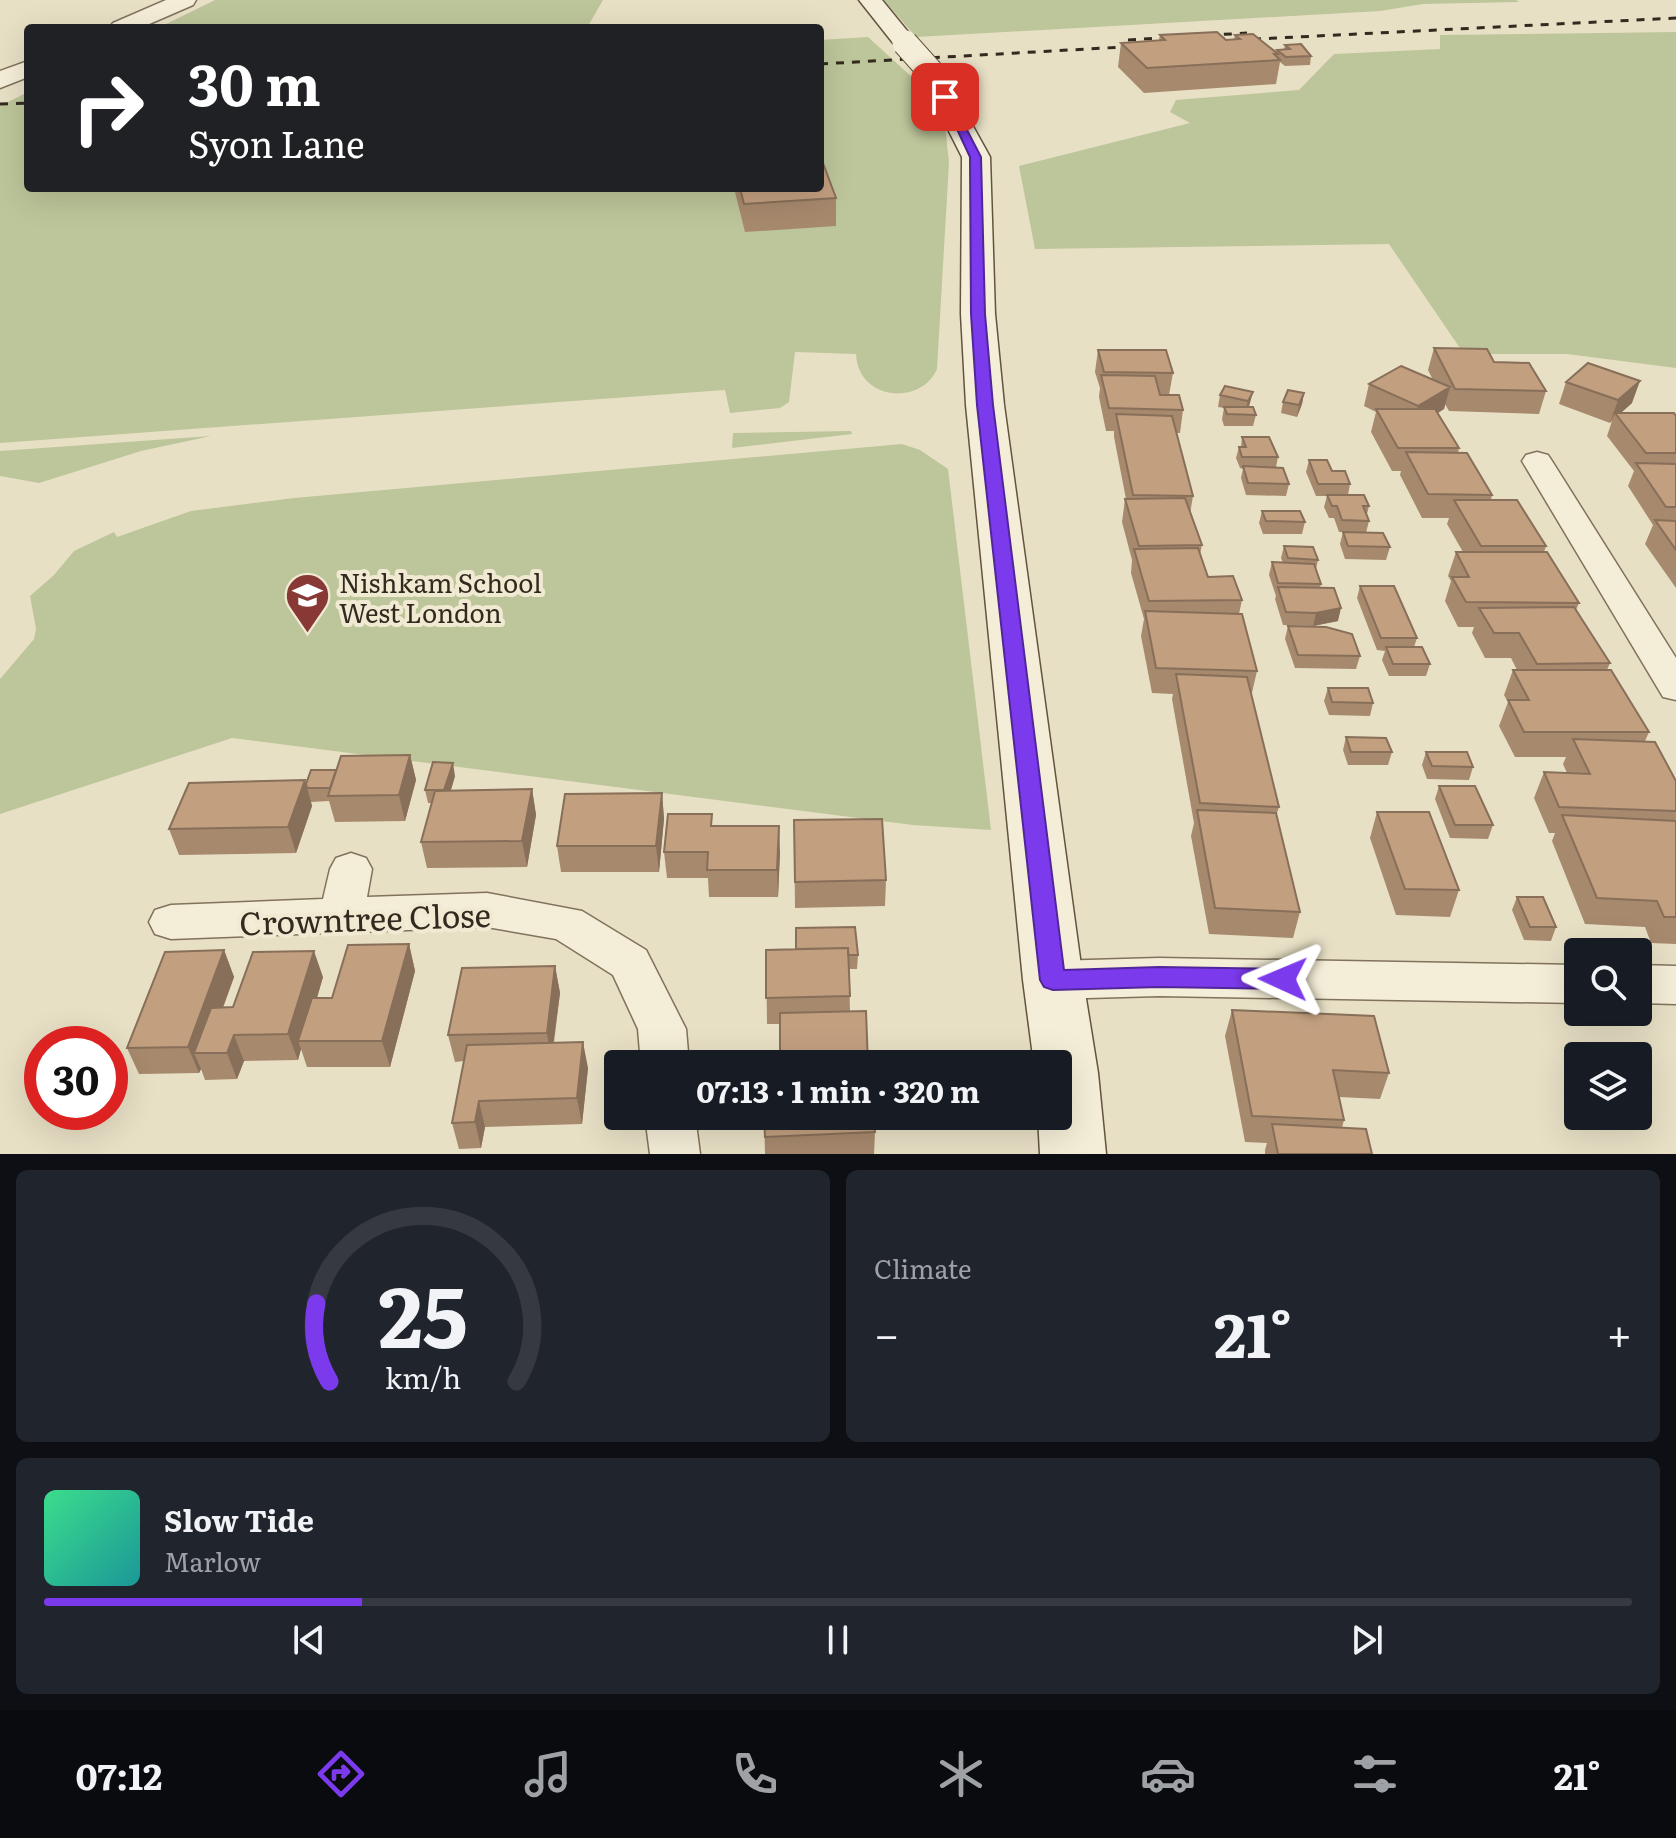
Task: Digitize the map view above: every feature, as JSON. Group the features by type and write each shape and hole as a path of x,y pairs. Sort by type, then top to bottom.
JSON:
{"main road":[{"path":"130,24 185,0"},
{"path":"870,0 931,72 976,157 978,314 985,405 1053,980 1067,1073 1073,1154"},
{"path":"0,80 24,70"}],"street":[{"path":"1537,461 1676,688"},
{"path":"341,917 351,869"},
{"name":"Crowntree Close","path":"171,922 487,910 566,923 630,963 662,1029 664,1050"},
{"path":"1053,980 1159,977 1564,984"},
{"path":"1652,984 1676,985"},
{"path":"672,1130 675,1154"}],"green space":[{"path":"215,0 603,0 589,24 166,24"},
{"path":"884,0 1519,2 1423,4 1380,11 916,37"},
{"path":"1676,32 1676,368 1567,354 1464,354 1389,244 1035,249 1019,166 1190,123 1170,112 1176,100 1299,90 1334,54 1440,49 1440,35"},
{"path":"868,37 913,78 920,78 935,100 945,126 949,162 937,369 929,381 918,389 891,393 878,389 859,370 856,354 795,352 789,402 780,408 730,413 725,390 0,443 0,106 24,94 24,192 824,192 824,40"},
{"path":"851,431 852,434 732,448 733,433"},
{"path":"211,436 141,451 39,483 0,476 0,451"},
{"path":"902,444 920,450 948,469 991,830 913,825 232,738 0,814 0,679 34,639 36,629 30,596 54,575 74,551 114,532 117,537 191,511 294,498"}],"building":[{"path":"1217,32 1226,40 1240,39 1235,35 1253,34 1278,54 1274,54 1280,60 1147,68 1121,43 1165,40 1160,35"},
{"path":"1301,44 1311,56 1286,57 1277,50 1290,49 1285,45"},
{"path":"824,166 836,198 744,204 741,192 824,192"},
{"path":"1434,348 1487,349 1494,362 1529,363 1546,391 1455,389"},
{"path":"1098,350 1166,350 1173,373 1104,372"},
{"path":"1588,363 1640,381 1618,400 1566,382"},
{"path":"1401,366 1450,387 1418,406 1369,384"},
{"path":"1101,375 1155,376 1160,395 1179,395 1183,410 1109,408"},
{"path":"1225,386 1253,392 1248,401 1220,395"},
{"path":"1288,390 1304,393 1299,405 1283,402"},
{"path":"1224,407 1253,407 1256,415 1227,414"},
{"path":"1376,409 1435,409 1459,448 1398,448"},
{"path":"1615,413 1674,413 1676,453 1646,453"},
{"path":"1116,414 1172,416 1193,496 1133,495"},
{"path":"1242,437 1269,437 1278,457 1242,457 1239,447 1246,447"},
{"path":"1406,452 1467,453 1492,495 1428,494"},
{"path":"1309,460 1327,460 1332,471 1345,471 1350,484 1318,484"},
{"path":"1636,463 1676,464 1676,507 1666,507"},
{"path":"1243,466 1283,468 1289,484 1248,483"},
{"path":"1327,495 1364,495 1369,506 1363,506 1369,521 1342,520 1337,506 1332,506"},
{"path":"1185,498 1202,545 1139,546 1125,499"},
{"path":"1454,500 1517,500 1546,546 1481,546"},
{"path":"1262,511 1300,511 1305,522 1266,521"},
{"path":"1655,520 1676,521 1676,550"},
{"path":"1343,532 1383,533 1390,547 1348,546"},
{"path":"1284,546 1313,547 1318,560 1288,558"},
{"path":"1198,548 1208,577 1233,576 1242,600 1149,601 1134,549"},
{"path":"1456,552 1547,552 1579,603 1466,602 1452,577 1469,577"},
{"path":"1272,562 1314,564 1321,584 1278,583"},
{"path":"1360,586 1394,586 1417,638 1381,638"},
{"path":"1278,587 1334,588 1341,608 1316,613 1286,612"},
{"path":"1574,607 1610,663 1537,664 1519,633 1494,633 1479,608"},
{"path":"1145,611 1242,614 1257,671 1156,668"},
{"path":"1288,626 1326,627 1352,634 1360,656 1298,655"},
{"path":"1386,647 1422,647 1430,664 1393,664"},
{"path":"1513,670 1611,670 1649,732 1524,732 1508,700 1529,700"},
{"path":"1176,674 1247,677 1279,807 1200,803"},
{"path":"1328,688 1368,688 1373,703 1332,702"},
{"path":"1346,737 1386,738 1392,752 1351,752"},
{"path":"1573,739 1655,742 1676,781 1676,811 1559,807 1544,772 1590,774"},
{"path":"1426,752 1467,752 1473,767 1432,766"},
{"path":"410,755 399,795 328,796 341,756"},
{"path":"433,762 453,763 444,790 425,790"},
{"path":"311,770 336,770 330,788 307,788"},
{"path":"305,780 288,827 169,829 189,783"},
{"path":"1439,786 1475,786 1493,825 1455,825"},
{"path":"532,789 522,841 421,842 435,791"},
{"path":"662,793 656,846 557,846 565,794"},
{"path":"1197,810 1276,813 1300,912 1215,908"},
{"path":"1377,812 1429,812 1459,890 1405,889"},
{"path":"668,814 712,814 711,826 779,826 777,870 707,870 708,852 664,852"},
{"path":"1562,815 1676,821 1676,917 1664,917 1657,901 1597,898"},
{"path":"882,819 886,880 795,882 794,820"},
{"path":"1517,897 1543,897 1556,927 1530,927"},
{"path":"855,927 858,955 848,955 848,948 796,949 796,928"},
{"path":"409,944 382,1041 298,1041 312,998 332,998 348,945"},
{"path":"848,948 850,996 766,998 766,950"},
{"path":"224,950 188,1047 128,1048 128,1045 165,952"},
{"path":"314,951 288,1034 234,1035 227,1053 194,1053 211,1008 233,1007 253,952"},
{"path":"555,966 547,1033 448,1035 462,968"},
{"path":"1232,1010 1374,1016 1389,1073 1333,1070 1344,1120 1252,1116"},
{"path":"866,1011 867,1050 780,1050 780,1013"},
{"path":"583,1042 577,1098 479,1101 475,1122 452,1123 467,1045"},
{"path":"1272,1124 1366,1129 1372,1154 1278,1154"},
{"path":"765,1130 875,1132 765,1137"}],"railway":[{"path":"1237,40 1676,18"},
{"path":"1128,40 1247,33"},
{"path":"824,64 1141,46"},
{"path":"0,104 24,103"}],"place":[{"name":"Nishkam School West London","path":"308,635"}],"route":[{"path":"945,97 976,157 978,314 985,405 1053,980 1159,977 1283,979"}]}
